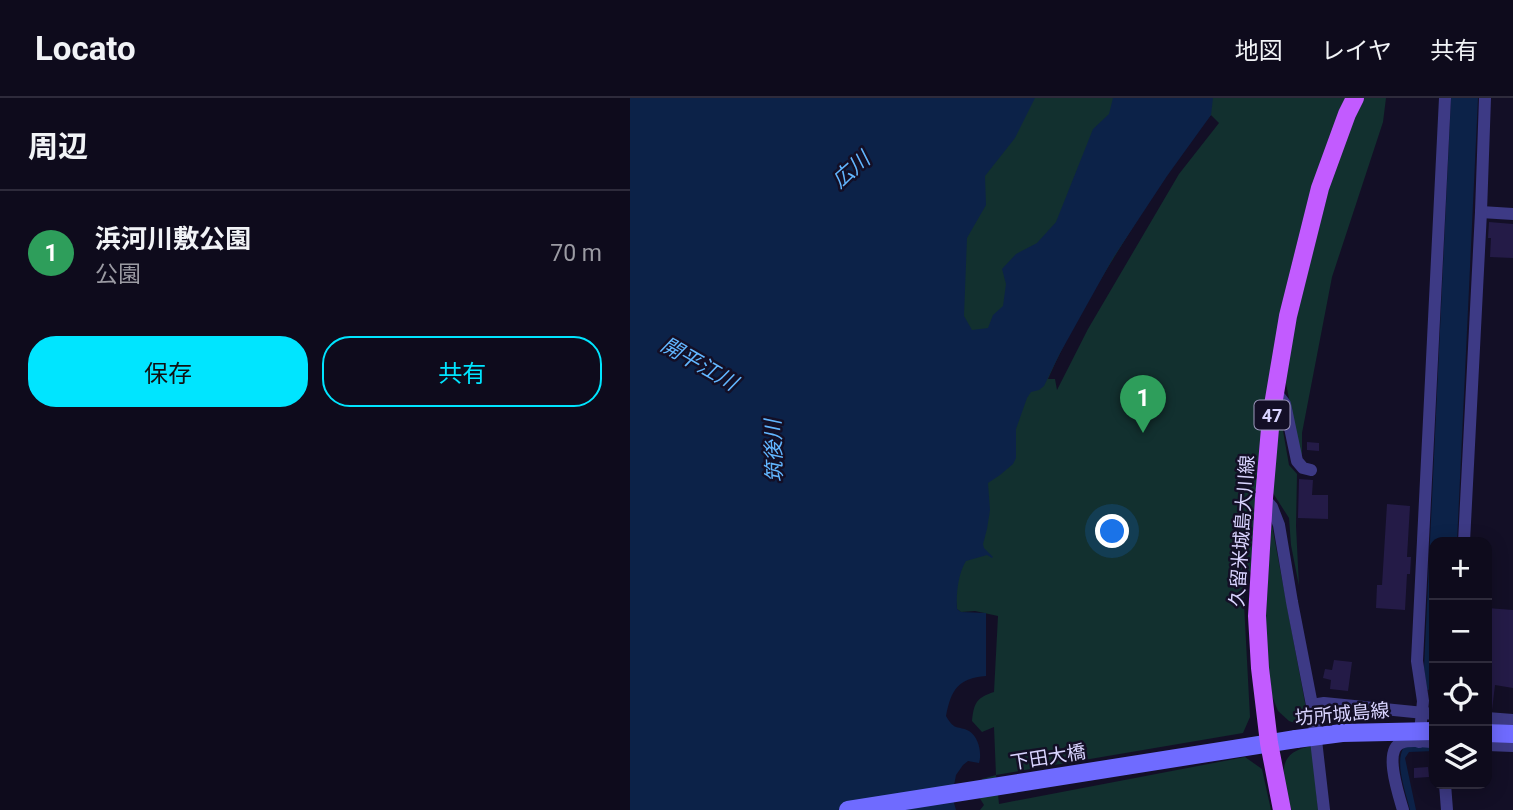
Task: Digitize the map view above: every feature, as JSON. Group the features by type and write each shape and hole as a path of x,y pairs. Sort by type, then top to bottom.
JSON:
{"main road":[{"name":"久留米城島大川線","path":"1282,810 1261,744 1257,616 1271,417 1287,316 1320,188 1355,98"},
{"name":"坊所城島線","path":"1261,744 1342,733 1429,731"},
{"path":"1492,733 1513,734"},
{"name":"下田大橋","path":"849,810 1261,744"}],"street":[{"path":"1419,742 1428,714 1423,701 1417,661 1445,98"},
{"path":"1464,537 1485,98"},
{"path":"1481,212 1513,214"},
{"path":"1275,391 1285,404 1297,461 1303,468 1311,470"},
{"path":"1264,498 1272,507 1279,526 1312,705 1324,810"},
{"path":"1312,705 1324,703 1428,714"},
{"path":"1492,718 1513,720"},
{"path":"1403,810 1394,778 1392,755 1396,746 1403,741 1429,742"},
{"path":"1492,745 1513,746"},
{"path":"1445,789 1447,810"}],"green space":[{"path":"1018,98 1346,98 1310,199 1251,573 1242,566 1250,717 1243,733 996,775 994,727 982,732 972,721 977,702 994,692 998,616 975,611 961,612 957,609 931,388 1033,313 943,346 953,194","holes":["1211,115 1219,123 1179,174 1088,329 1057,390 1055,379 1048,379 1069,335 1105,272 1193,138"]},
{"path":"1363,98 1386,98 1383,122 1332,277 1302,433 1302,461 1285,379 1297,304 1327,188"},
{"path":"1276,422 1282,425 1289,465 1297,474 1299,586 1289,518 1271,490"},
{"path":"1271,520 1309,724 1289,721 1278,711 1272,696 1265,637"},
{"path":"1312,746 1318,810 1291,810 1284,778 1286,761 1299,750"},
{"path":"1245,757 1262,769 1271,810 980,810 984,805 979,797 982,779 996,775 999,804"}],"water":[{"path":"630,98 1035,98 1015,138 985,176 986,205 967,238 964,316 972,330 988,328 993,315 1003,306 1006,284 1002,269 1016,254 1037,243 1056,222 1093,129 1109,114 1113,98 1213,98 1211,115 1113,258 1044,386 1031,392 1027,398 1016,429 1016,458 1013,464 988,483 990,510 983,544 993,557 987,555 966,561 957,591 957,609 961,612 986,613 986,676 969,679 957,687 948,707 946,716 949,721 954,726 969,731 977,741 980,751 979,763 968,761 956,775 952,796 956,810 630,810"},
{"path":"1451,98 1478,98 1457,537 1430,537"},
{"path":"1429,562 1429,690 1424,668"},
{"path":"1404,747 1429,747 1429,751 1409,752 1405,758 1416,810 1410,810 1402,778 1401,753"}],"building":[{"path":"1489,222 1513,224 1513,258 1490,257"},
{"path":"1307,442 1319,443 1319,451 1307,450"},
{"path":"1299,479 1313,480 1312,495 1328,495 1328,519 1298,518"},
{"path":"1387,504 1410,506 1407,557 1411,557 1405,610 1376,608 1377,585 1382,585"},
{"path":"1492,608 1513,610 1513,688 1495,685 1492,710"},
{"path":"1334,660 1352,662 1348,691 1330,689 1331,680 1323,678 1325,669 1332,670"},
{"path":"1428,767 1429,777 1414,778 1414,768"}],"place":[{"name":"浜河川敷公園","path":"1143,433"}],"water label":[{"name":"広川","path":"851,170"},
{"name":"開平江川","path":"699,364"},
{"name":"筑後川","path":"774,451"}]}
